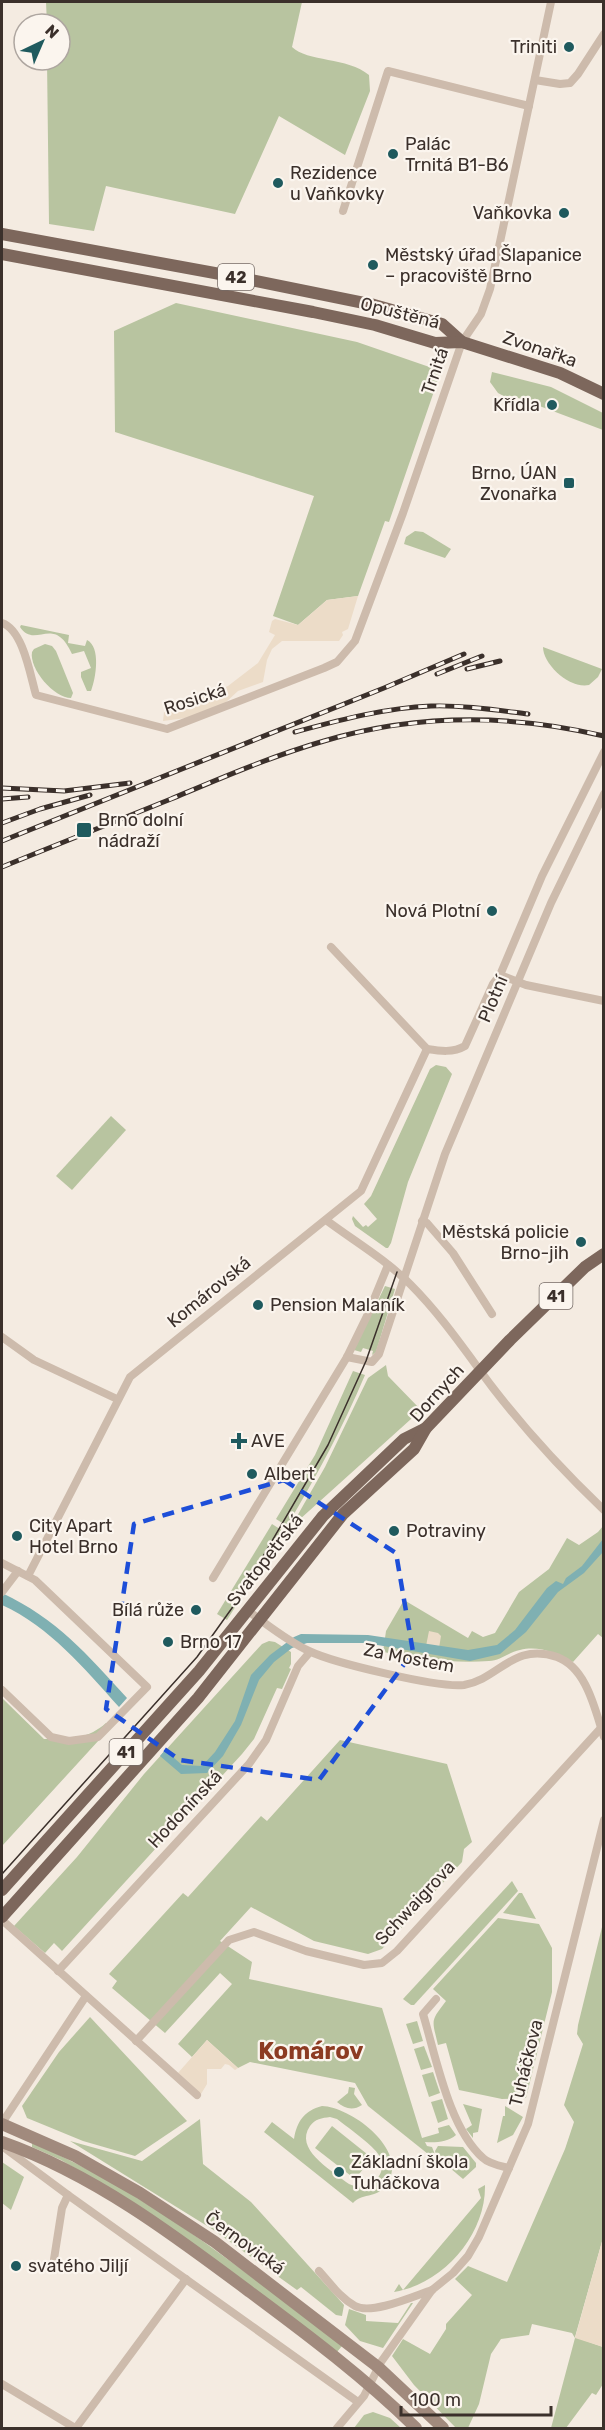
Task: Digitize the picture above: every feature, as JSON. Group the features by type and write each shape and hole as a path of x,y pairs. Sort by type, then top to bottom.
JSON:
{"main road":[{"name":"Opuštěná","path":"2,234 223,274 374,305 442,324 462,342"},
{"name":"Opuštěná","path":"2,254 375,325 435,343 462,342"},
{"name":"Zvonařka","path":"462,342 560,373 603,394"},
{"name":"Dornych","path":"304,1562 343,1514 414,1449 426,1428 573,1278 603,1254"},
{"name":"Svatopetrská","path":"2,1890 199,1671 334,1504 404,1439 426,1428"},
{"name":"Svatopetrská","path":"2,1919 198,1698 304,1562"},
{"name":"Černovická","path":"2,2124 75,2156 140,2193 215,2242 378,2367 443,2428"},
{"name":"Černovická","path":"2,2144 28,2151 66,2169 129,2207 204,2257 370,2382 416,2428"}],"street":[{"name":"Trnitá","path":"357,635 403,513 462,342 481,314 490,289 551,2"},
{"path":"535,80 560,84 570,83 603,34"},
{"path":"343,212 388,71 529,106"},
{"name":"Rosická","path":"2,623 10,626 17,636 36,695 167,729 337,662 345,655 357,635"},
{"name":"Plotní","path":"427,1049 459,1050 465,1046 500,975 542,876 603,752"},
{"name":"Plotní","path":"422,1221 442,1163 550,903 603,794"},
{"path":"331,947 427,1049"},
{"path":"500,975 518,982 603,1000"},
{"name":"Komárovská","path":"28,1576 130,1377 358,1195 365,1186 427,1049"},
{"path":"326,1220 403,1277 454,1334 534,1439 603,1510"},
{"path":"347,1357 370,1362 377,1358 422,1221 427,1223 442,1239 458,1260 492,1314"},
{"name":"Svatopetrská","path":"213,1578 347,1357 388,1265"},
{"path":"2,1337 34,1360 117,1399"},
{"path":"2,1563 35,1580 147,1687 98,1737 69,1741 51,1737 2,1690"},
{"path":"3,1591 18,1571"},
{"name":"Za Mostem","path":"248,1611 308,1651 330,1659 442,1684 462,1685 473,1682 517,1657 535,1654 557,1658 572,1667 587,1687 602,1732"},
{"name":"Hodonínská","path":"58,1971 249,1764 266,1740 298,1666 308,1651"},
{"name":"Schwaigrova","path":"136,2041 229,1940 254,1932 306,1951 364,1965 382,1962 397,1951 508,1829 602,1732"},
{"name":"Tuháčkova","path":"337,2428 358,2402 378,2367 432,2290 453,2273 468,2256 479,2237 528,2124 603,1820"},
{"path":"2,1919 197,2095"},
{"path":"2,2124 86,1996"},
{"path":"436,1999 423,2014 457,2123 468,2143 485,2160 509,2168"},
{"name":"Černovická","path":"2,2144 68,2195 358,2402"},
{"path":"54,2259 62,2208 68,2195"},
{"name":"Tuháčkova","path":"319,2271 342,2297 357,2308 377,2308 432,2290"},
{"path":"2,2384 76,2428 186,2279"}],"highlighted area":[{"path":"284,1480 396,1553 413,1652 319,1780 180,1760 106,1709 134,1524"}],"green space":[{"path":"46,2 302,2 292,47 307,55 360,69 369,75 370,91 345,155 279,116 235,214 106,186 94,231 49,224 47,72 72,72 72,12 46,12"},
{"path":"176,303 357,342 441,371 389,522 385,521 358,596 327,600 298,625 273,616 314,496 115,432 114,331"},
{"path":"492,372 551,387 603,413 603,430 513,396 511,400 498,393 490,382"},
{"path":"415,531 423,532 451,549 445,558 404,544 406,537"},
{"path":"21,625 69,635 68,643 85,646 87,640 96,656 91,691 87,691 81,677 81,672 91,668 84,651 72,654 65,642 58,636 32,635 26,633 20,627"},
{"path":"45,644 52,646 56,651 73,693 71,698 64,697 50,688 34,666 32,652"},
{"path":"543,647 602,669 598,677 589,685 573,683 552,668 544,654"},
{"path":"436,1065 446,1067 452,1074 408,1182 391,1243 386,1248 355,1226 352,1219 353,1216 363,1227 366,1225 368,1227 377,1219 364,1204 371,1196 430,1069"},
{"path":"111,1116 126,1130 72,1190 56,1176"},
{"path":"385,1286 395,1289 376,1352 372,1355 373,1351 363,1348 361,1352 354,1350"},
{"path":"386,1365 388,1376 421,1410 299,1520 296,1518 325,1467 368,1378"},
{"path":"353,1371 365,1375 329,1452 287,1526 276,1519 315,1455"},
{"path":"272,1524 283,1531 227,1620 217,1614"},
{"path":"603,1526 603,1638 598,1634 573,1662 554,1653 534,1648 516,1651 493,1661 476,1662 436,1660 383,1652 386,1631 404,1600 468,1638 472,1631 483,1637 495,1633 519,1592 549,1569 567,1538 579,1545"},
{"path":"269,1641 291,1652 289,1668 291,1669 282,1689 277,1688 254,1739 62,1951 54,1943 45,1953 14,1926 77,1857 144,1774 262,1644"},
{"path":"2,1698 44,1739 84,1736 106,1723 110,1728 2,1846"},
{"path":"340,1740 447,1764 472,1842 464,1849 462,1862 382,1949 368,1954 314,1941 251,1907 220,1941 252,1962 249,1979 382,2008 422,2138 439,2133 438,2128 449,2125 456,2135 441,2142 425,2142 427,2146 432,2147 438,2162 368,2106 355,2083 250,2062 238,2068 207,2040 192,2057 178,2044 232,1984 220,1973 165,2033 112,1988 117,1981 109,1974 183,1893 188,1897 261,1816 267,1821"},
{"path":"512,1881 518,1891 414,2005 403,1999"},
{"path":"519,1893 522,1893 536,1919 503,1913"},
{"path":"498,1918 539,1924 552,1948 552,1992 526,2098 502,2099 459,2090 446,2043 438,2045 434,2025 437,2013 446,2001 433,1989"},
{"path":"603,1923 603,2238 575,2337 603,2347 603,2384 596,2395 592,2393 566,2428 551,2428 575,2338 572,2333 532,2324 529,2335 501,2339 491,2354 479,2404 468,2428 456,2428 414,2385 392,2356 403,2339 430,2354 446,2329 446,2324 472,2295 455,2279 468,2266 507,2282 565,2149 574,2122 564,2105 583,2044 577,2034 578,2025"},
{"path":"90,2017 187,2121 135,2156 83,2141 27,2118 22,2106 59,2052"},
{"path":"417,2021 423,2041 413,2044 406,2024"},
{"path":"424,2046 432,2067 421,2070 414,2049"},
{"path":"433,2072 440,2093 429,2097 422,2075"},
{"path":"349,2087 355,2088 354,2094 362,2105 349,2108 337,2102 348,2093"},
{"path":"442,2099 448,2119 438,2123 431,2102"},
{"path":"463,2104 482,2109 478,2132 473,2133 473,2138 466,2129 472,2125"},
{"path":"322,2106 334,2108 360,2121 382,2142 389,2154 392,2166 390,2179 382,2190 353,2203 264,2132 272,2122 294,2139 302,2118 310,2111","holes":["330,2117 337,2119 368,2143 381,2159 381,2173 377,2179 366,2186 346,2182 323,2165 310,2150 306,2134 310,2126 316,2120"]},
{"path":"505,2106 523,2117 513,2135 497,2143 503,2116 505,2116"},
{"path":"200,2119 203,2164 251,2202 344,2305 342,2316 336,2315 301,2287 297,2290 212,2229 70,2141 142,2161"},
{"path":"332,2126 372,2158 355,2179 315,2148"},
{"path":"32,2143 115,2184 193,2234 342,2346 337,2352 112,2190 61,2160 32,2147"},
{"path":"438,2146 463,2147 476,2163 476,2167 463,2179 437,2157 435,2151"},
{"path":"2,2162 24,2177 11,2210 2,2203"},
{"path":"485,2185 478,2222 470,2239 445,2268 429,2279 403,2289 481,2198 478,2189"},
{"path":"399,2284 403,2290 394,2292"},
{"path":"413,2303 383,2348 360,2341 345,2325 349,2309 366,2315 366,2321 398,2323"},
{"path":"373,2412 390,2418 401,2428 354,2428 364,2415"}],"shaded area":[{"path":"358,596 348,629 342,632 343,635 339,641 282,641 272,649 267,660 263,682 238,691 225,703 186,718 163,721 164,712 170,712 228,686 258,663 275,635 269,632 272,621 275,619 298,625 327,600"},
{"path":"429,1631 441,1636 439,1648 426,1646"},
{"path":"207,2040 238,2068 235,2070 225,2064 221,2069 207,2069 207,2084 201,2094 178,2073"},
{"path":"603,2238 603,2347 575,2338"}],"water":[{"path":"603,1539 603,1552 584,1573 558,1592 526,1632 500,1654 470,1661 366,1643 307,1643 292,1648 274,1662 259,1680 241,1725 223,1756 207,1773 181,1774 160,1756 165,1750 182,1765 202,1766 215,1752 235,1721 251,1675 270,1655 301,1634 368,1635 468,1650 497,1645 515,1630 547,1588 556,1581 563,1584 566,1578 582,1566"},
{"path":"2,1593 39,1614 84,1652 127,1698 119,1707 79,1663 51,1637 36,1625 2,1605"}],"tram line":[{"path":"2,1874 197,1657 237,1601 328,1445 366,1361 397,1272"}],"railway":[{"path":"2,841 464,654"},
{"path":"437,674 482,656"},
{"path":"467,669 500,661"},
{"path":"295,732 362,715 414,707 456,706 528,714"},
{"path":"2,867 266,760 358,732 393,726 463,720 534,724 604,736"},
{"path":"2,788 64,791 130,783"},
{"path":"2,823 40,809 90,795"},
{"path":"2,799 28,797"}],"place":[{"name":"Triniti","path":"569,47"},
{"name":"Palác Trnitá B1-B6","path":"393,154"},
{"name":"Rezidence u Vaňkovky","path":"278,183"},
{"name":"Vaňkovka","path":"564,213"},
{"name":"Městský úřad Šlapanice – pracoviště Brno","path":"373,265"},
{"name":"Křídla","path":"552,405"},
{"name":"Brno, ÚAN Zvonařka","path":"569,483"},
{"name":"Brno dolní nádraží","path":"84,830"},
{"name":"Nová Plotní","path":"492,911"},
{"name":"Městská policie Brno-jih","path":"581,1242"},
{"name":"Pension Malaník","path":"258,1305"},
{"name":"AVE","path":"239,1441"},
{"name":"Albert","path":"252,1474"},
{"name":"Potraviny","path":"394,1531"},
{"name":"City Apart Hotel Brno","path":"17,1536"},
{"name":"Bílá růže","path":"196,1610"},
{"name":"Brno 17","path":"168,1642"},
{"name":"Základní škola Tuháčkova","path":"339,2172"},
{"name":"svatého Jiljí","path":"16,2266"}],"district":[{"name":"Komárov","path":"311,2051"}]}
